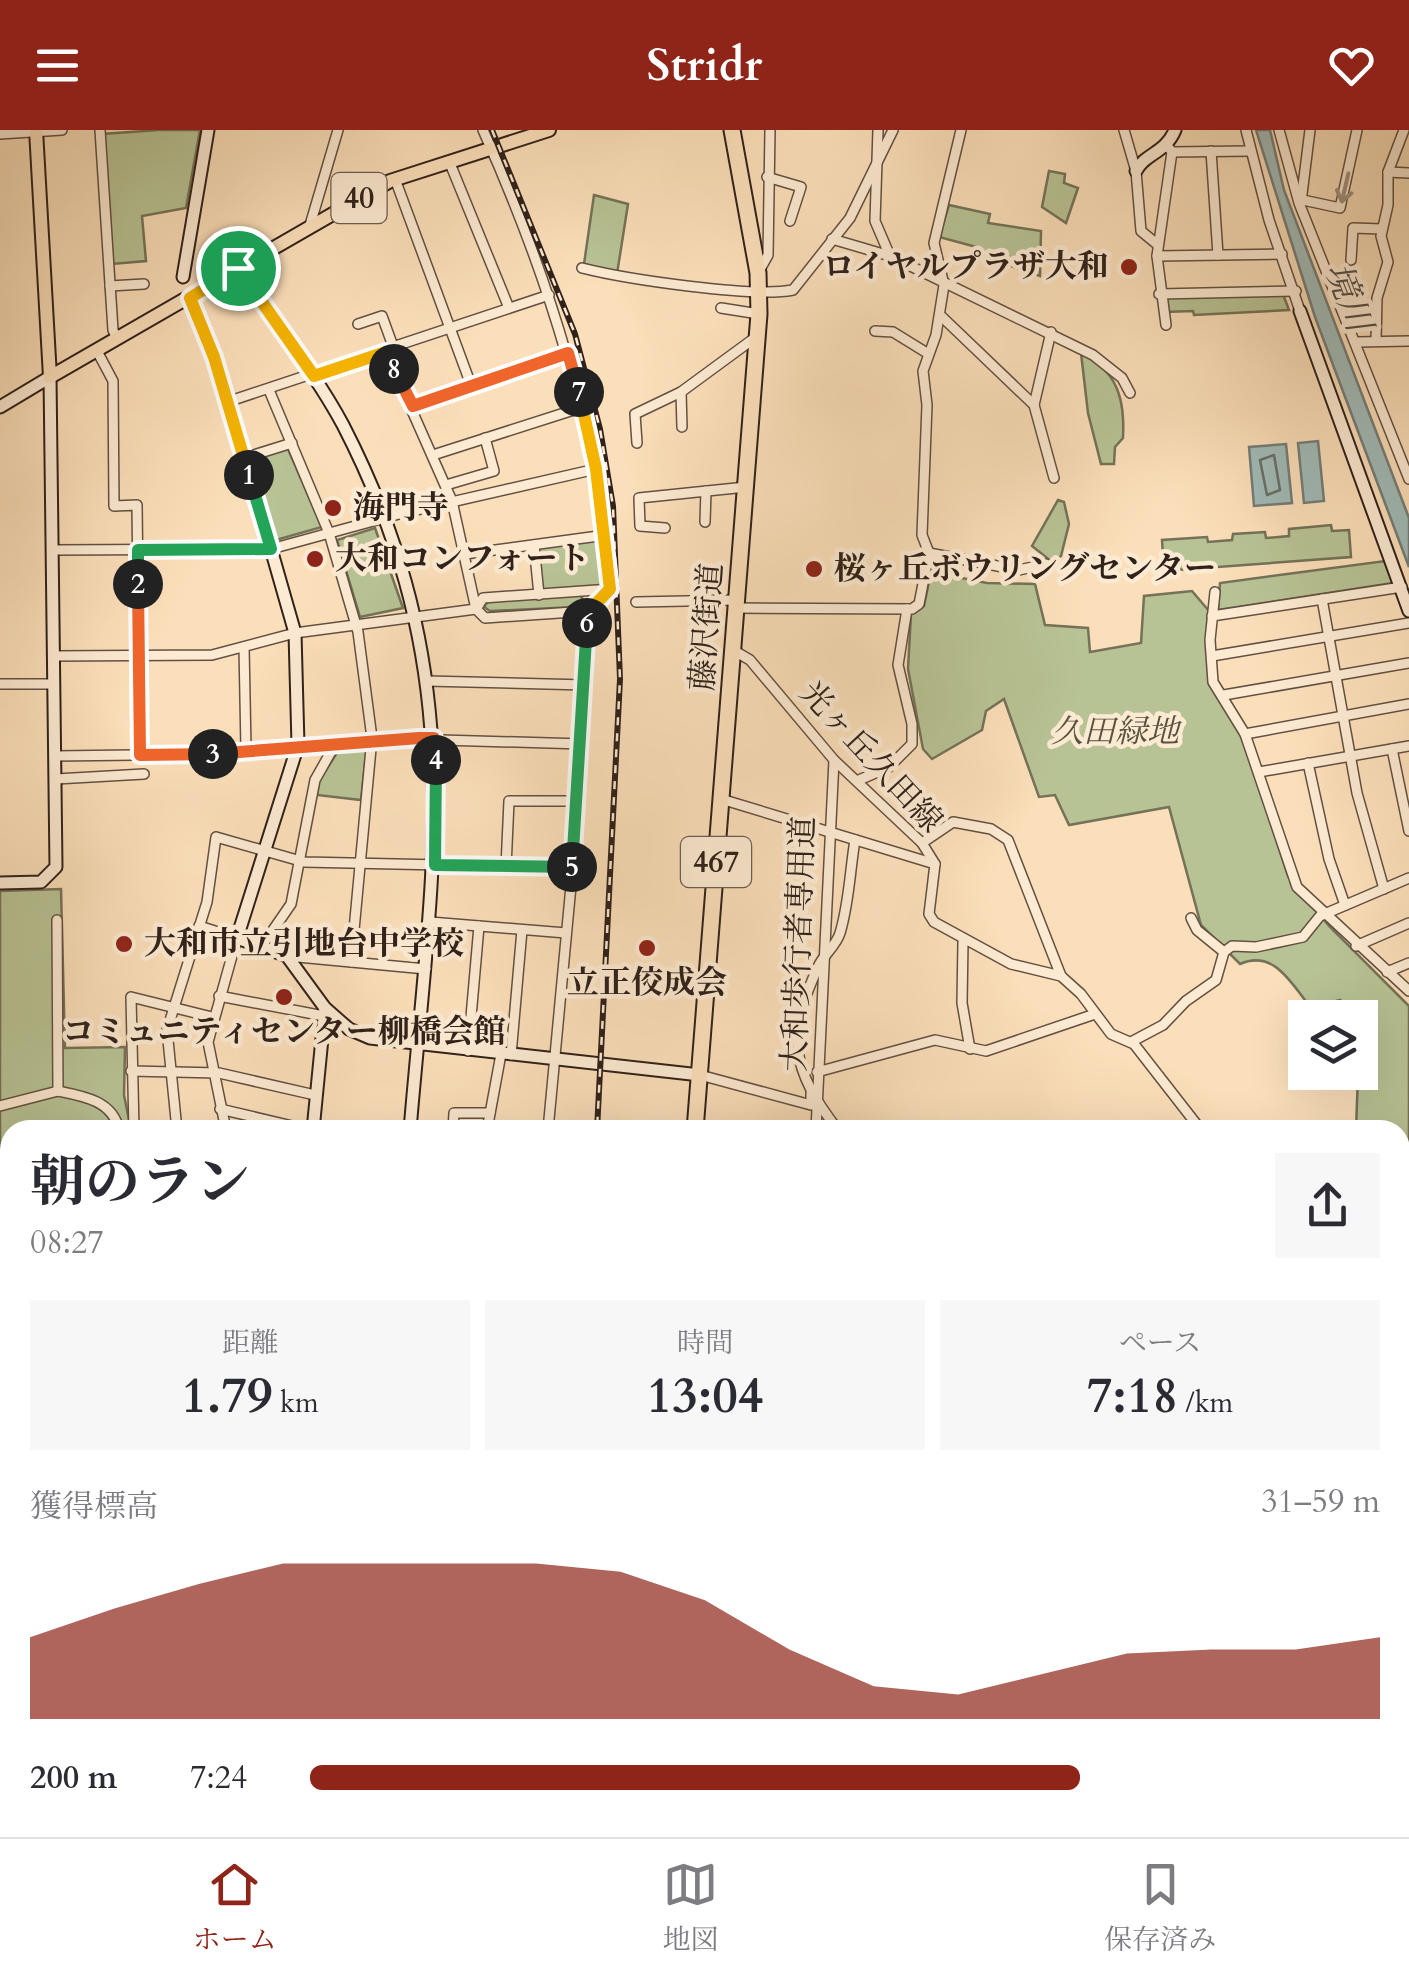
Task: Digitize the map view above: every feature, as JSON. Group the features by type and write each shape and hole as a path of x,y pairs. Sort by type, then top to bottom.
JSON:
{"highway":[{"name":"藤沢街道","path":"696,1120 759,314 758,273 732,130"}],"main road":[{"name":"40","path":"50,377 395,179 489,149 512,135 550,130"},
{"path":"36,131 50,377"}],"street":[{"path":"0,134 62,130"},
{"path":"100,130 117,339"},
{"path":"182,276 208,130"},
{"path":"310,225 338,130"},
{"path":"483,130 548,295 583,407 606,535 610,589 588,612 578,801 549,1120"},
{"path":"758,273 768,255 770,130"},
{"path":"878,130 876,232 890,256"},
{"path":"582,268 620,277 758,291 793,290 850,218 892,130"},
{"path":"636,602 907,609 919,604 929,553 922,534 927,405 923,371 940,315 941,281 934,243 961,130"},
{"path":"1124,130 1136,176 1140,231 1158,250 1218,255 1282,254"},
{"path":"1166,325 1159,294 1158,250 1174,130"},
{"path":"1246,130 1300,311 1409,611"},
{"path":"1279,130 1301,202 1409,479"},
{"path":"1301,202 1310,130"},
{"path":"1301,202 1340,208 1357,130"},
{"path":"1376,341 1377,298 1388,262 1382,229 1388,172 1404,130"},
{"path":"1136,176 1139,164 1170,149 1250,150"},
{"path":"1211,152 1218,255"},
{"path":"449,161 509,308"},
{"path":"1388,172 1409,172"},
{"path":"767,177 801,188 790,221"},
{"path":"395,179 471,385"},
{"path":"1351,260 1352,228 1382,229"},
{"path":"832,239 890,256 1052,332 1122,378 1130,393"},
{"path":"238,268 341,421 385,518 414,614 434,738 435,865 411,1120"},
{"path":"110,286 144,284"},
{"path":"1159,294 1296,291"},
{"path":"228,402 390,351 548,295"},
{"path":"190,298 228,402 295,632 298,745 236,938 208,1042 223,1120"},
{"path":"721,308 759,314"},
{"path":"940,315 1034,405"},
{"path":"358,324 382,316 390,351 452,501 476,609 485,618 588,612"},
{"path":"876,330 893,332 927,353"},
{"path":"1052,332 1034,405 1054,478"},
{"path":"637,443 635,414 681,392 758,335"},
{"path":"1357,342 1409,341"},
{"path":"97,351 113,381 114,506 137,505 140,755"},
{"path":"413,406 568,353"},
{"path":"0,406 50,377 55,872 41,882 0,884"},
{"path":"270,390 329,533 356,623 372,738 351,962"},
{"path":"681,392 682,427"},
{"path":"433,454 583,407"},
{"path":"446,485 494,472 485,438"},
{"path":"244,458 292,443"},
{"path":"53,550 271,549 452,501 596,469"},
{"path":"665,528 644,529 639,498 746,487"},
{"path":"705,522 706,491"},
{"path":"625,517 640,516"},
{"path":"464,554 606,535"},
{"path":"534,545 538,594"},
{"path":"929,553 1019,570 1046,564"},
{"path":"1212,616 1402,586"},
{"path":"476,609 483,598 610,589"},
{"path":"1215,592 1214,682 1245,734 1297,887 1409,992"},
{"path":"1322,599 1368,842 1384,889"},
{"path":"54,656 212,655 295,632 476,609"},
{"path":"859,780 890,767 912,744 910,714 898,665 907,609"},
{"path":"1212,656 1409,623"},
{"path":"244,647 246,749"},
{"name":"光ヶ丘久田線","path":"733,650 750,660 834,760 922,843 936,864 929,914 964,942 1022,968 1061,976"},
{"path":"1224,696 1409,663"},
{"path":"427,681 586,684"},
{"path":"0,684 54,684"},
{"path":"1245,734 1409,704"},
{"path":"56,756 214,754 372,738 582,744"},
{"path":"262,946 290,904 310,824 316,780 337,741"},
{"path":"1259,772 1409,746"},
{"path":"1392,749 1409,831"},
{"name":"大和歩行者専用道","path":"817,1120 834,760"},
{"path":"1308,763 1330,860 1345,905"},
{"path":"56,778 144,774"},
{"path":"721,800 936,864"},
{"path":"506,867 509,801 578,801"},
{"path":"922,843 953,822 991,829 1008,840 1061,976 1081,994 1111,1034 1131,1042 1193,1120"},
{"path":"176,1120 168,1030 199,926 216,837 298,861 572,868"},
{"path":"831,1120 805,1076 798,1050 797,1017 824,956 841,930 855,840"},
{"path":"1131,1042 1163,1025 1186,1001 1216,980 1224,952 1232,946 1256,947 1302,936 1324,914 1409,878"},
{"path":"1190,918 1197,930 1224,952"},
{"path":"57,920 58,1092"},
{"path":"430,922 566,933"},
{"path":"1356,946 1409,922"},
{"path":"199,926 287,956 426,969"},
{"path":"468,1051 479,926"},
{"path":"488,1120 506,1055 522,930"},
{"path":"964,942 962,1003 970,1049"},
{"path":"287,956 324,1012 370,1038 700,1075 811,1105 811,1090"},
{"path":"1387,972 1409,963"},
{"path":"219,996 324,1012"},
{"path":"133,1120 131,998 173,1004 212,1018"},
{"path":"312,1120 324,1012"},
{"path":"805,1076 918,1042 935,1040 986,1051 1094,1014"},
{"path":"130,1071 211,1072 314,1094"},
{"path":"0,1106 58,1092 91,1097 116,1120"},
{"path":"220,1109 268,1120"},
{"path":"454,1120 454,1113 490,1114"}],"green space":[{"path":"200,130 186,208 142,216 146,261 112,264 102,134"},
{"path":"1049,171 1065,174 1064,183 1078,188 1066,223 1042,207"},
{"path":"594,195 628,204 617,274 584,264"},
{"path":"949,205 990,214 988,223 1041,231 1040,276 979,255 980,248 939,237"},
{"path":"1283,294 1289,310 1194,315 1193,311 1164,312 1162,297"},
{"path":"1081,353 1094,360 1117,388 1123,438 1115,447 1114,464 1101,464 1088,413"},
{"path":"288,449 322,527 276,540 249,460"},
{"path":"1058,500 1064,502 1069,524 1061,556 1052,562 1032,546"},
{"path":"1331,525 1332,531 1349,530 1351,557 1164,571 1162,540 1207,537 1208,542 1232,540 1233,534 1265,532 1266,538 1289,536 1289,529"},
{"path":"375,528 403,608 360,617 337,540"},
{"path":"606,535 611,589 539,595 534,545"},
{"path":"1385,561 1393,583 1218,610 1220,583"},
{"name":"久田緑地","path":"931,572 987,583 1035,584 1045,625 1088,628 1090,652 1141,643 1144,596 1192,591 1209,611 1214,674 1241,729 1288,876 1329,926 1409,1006 1409,1120 1356,1120 1357,1090 1378,1090 1378,1000 1305,1000 1272,965 1263,961 1240,964 1201,925 1169,807 1069,825 1055,795 1039,797 1004,699 986,711 982,730 932,759 923,749 908,669 911,614 924,606"},
{"path":"580,595 585,603 576,607 490,611 484,607 488,601"},
{"path":"342,745 367,745 361,800 317,795 319,781"},
{"path":"61,889 65,1048 125,1047 124,1095 129,1120 0,1120 0,891"}],"water":[{"path":"1256,130 1270,130 1284,190 1409,518 1409,567 1315,317"},
{"path":"1318,441 1324,501 1304,503 1298,443"},
{"path":"1286,444 1292,503 1254,506 1249,447"}],"railway":[{"path":"492,130 575,334 600,429 613,506 620,679 598,1120"}],"place":[{"name":"ロイヤルプラザ大和","path":"1129,267"},
{"name":"海門寺","path":"333,508"},
{"name":"大和コンフォート","path":"315,559"},
{"name":"桜ヶ丘ボウリングセンター","path":"814,569"},
{"name":"大和市立引地台中学校","path":"124,944"},
{"name":"立正佼成会","path":"647,948"},
{"name":"コミュニティセンター柳橋会館","path":"284,997"}],"route":[{"path":"238,268 314,376 386,352 413,406 568,353 596,469 610,589 588,612 572,868 435,865 434,738 372,738 214,754 140,755 138,550 271,549 214,357 190,298 238,268"}],"water label":[{"name":"境川","path":"1348,297"}]}
